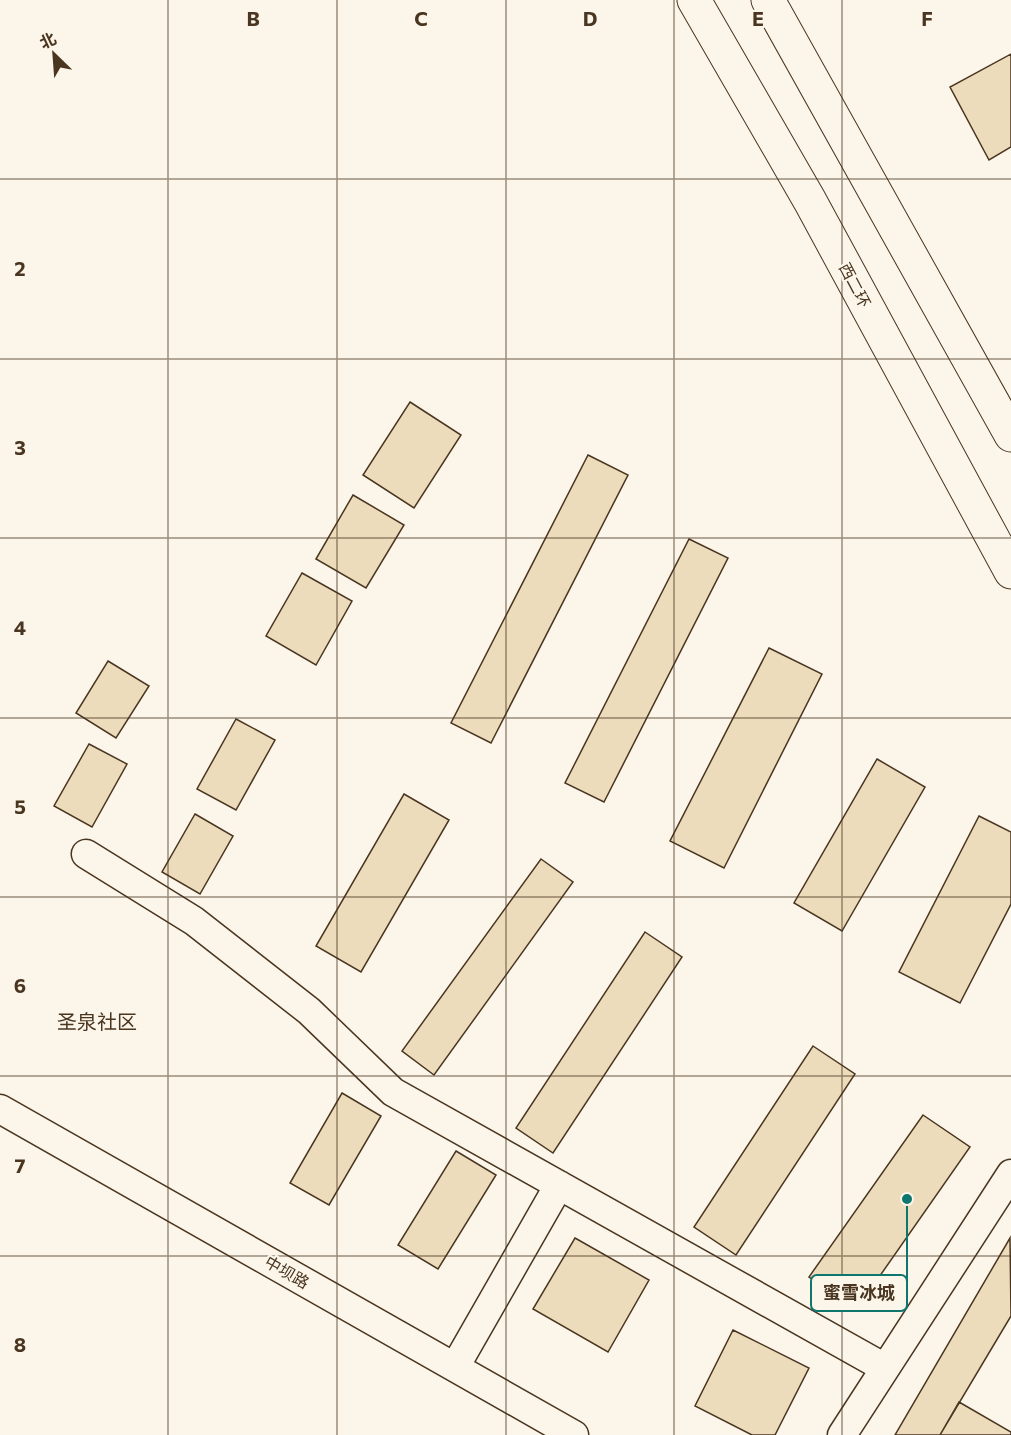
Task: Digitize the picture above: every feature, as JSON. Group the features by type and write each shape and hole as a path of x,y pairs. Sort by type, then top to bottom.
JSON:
{"highway":[{"name":"西二环","path":"694,0 810,201 1011,572"},
{"path":"768,0 1011,435"}],"street":[{"path":"86,854 203,928 309,1011 393,1092 885,1368"},
{"name":"中坝路","path":"0,1109 574,1435"},
{"path":"842,1435 1011,1174"},
{"path":"455,1367 559,1185"}],"building":[{"path":"1011,54 1011,147 989,160 950,87"},
{"path":"410,402 461,435 414,508 363,475"},
{"path":"588,455 628,475 491,743 451,723"},
{"path":"353,495 404,525 366,588 316,559"},
{"path":"689,539 728,558 604,802 565,783"},
{"path":"302,573 352,601 316,665 266,636"},
{"path":"769,648 822,674 724,868 670,841"},
{"path":"108,661 149,686 116,738 76,713"},
{"path":"236,719 275,740 236,810 197,789"},
{"path":"89,744 127,764 92,827 54,806"},
{"path":"877,759 925,787 842,931 794,903"},
{"path":"404,794 449,820 361,972 316,946"},
{"path":"195,814 233,836 200,894 162,872"},
{"path":"979,816 1011,832 1011,904 960,1003 899,972"},
{"path":"541,859 573,882 434,1075 402,1051"},
{"path":"645,932 682,957 553,1153 516,1128"},
{"path":"813,1046 855,1074 736,1255 694,1227"},
{"path":"342,1093 381,1116 329,1205 290,1183"},
{"path":"923,1115 970,1147 856,1310 809,1277"},
{"path":"456,1151 496,1175 438,1269 398,1245"},
{"path":"575,1238 649,1280 608,1352 533,1309"},
{"path":"1010,1238 1011,1316 940,1435 895,1435"},
{"path":"733,1330 809,1368 775,1435 752,1435 695,1406"},
{"path":"959,1402 1011,1432 1011,1435 940,1435"}],"place":[{"name":"蜜雪冰城","path":"907,1199"}],"district":[{"name":"圣泉社区","path":"97,1022"}]}
